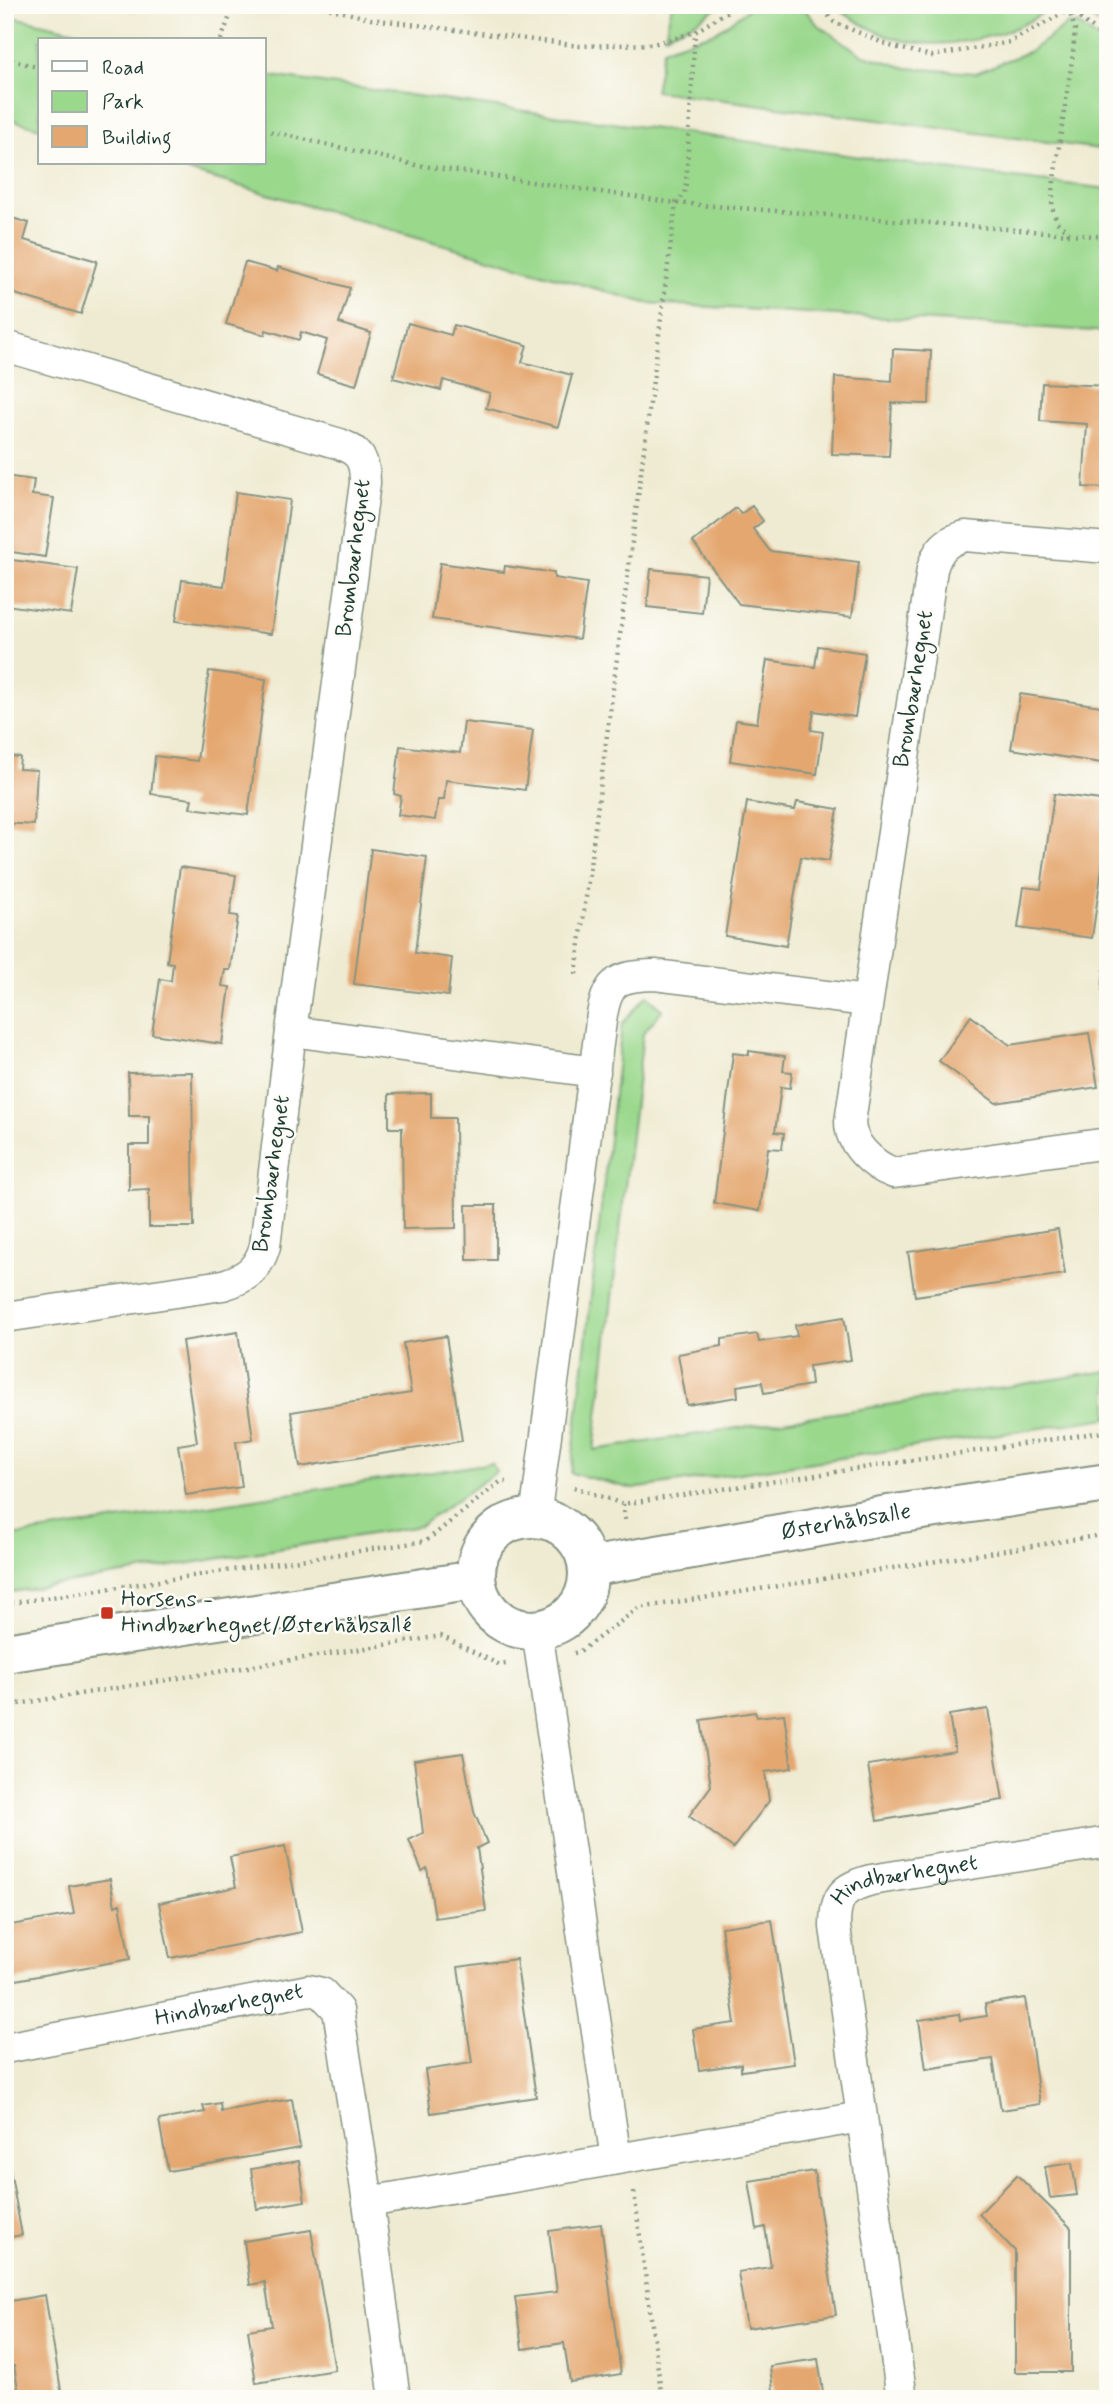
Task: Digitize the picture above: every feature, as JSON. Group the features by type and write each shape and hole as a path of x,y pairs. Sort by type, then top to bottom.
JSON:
{"street":[{"name":"Brombærhegnet","path":"5,346 340,444 353,449 362,458 365,469 265,1246 261,1260 252,1273 223,1285 5,1317"},
{"name":"Brombærhegnet","path":"1108,548 965,536 950,540 937,553 932,569 867,1001 850,1132 855,1142 884,1170 901,1174 1108,1143"},
{"path":"535,1518 604,998 613,983 632,976 655,975 867,1001"},
{"path":"291,1031 595,1072"},
{"name":"Østerhåbsalle","path":"588,1567 888,1516 1108,1483"},
{"path":"535,1518 551,1521 564,1528 576,1538 588,1567 582,1602 570,1616 554,1627 537,1631 519,1630 503,1623 489,1612 480,1597 475,1580 477,1561 485,1542 498,1528 516,1520 535,1518"},
{"path":"5,1653 475,1580"},
{"path":"537,1631 622,2158"},
{"name":"Hindbærhegnet","path":"902,2399 835,1927 835,1910 840,1896 853,1885 871,1880 1108,1842"},
{"name":"Hindbærhegnet","path":"5,2048 309,1990 322,1993 338,2010 396,2399"},
{"path":"368,2202 861,2117"}],"path":[{"path":"222,38 234,5"},
{"path":"316,5 371,19 580,46 653,44 695,32 737,5"},
{"path":"819,5 834,22 890,46 932,56 1010,42 1070,8"},
{"path":"1070,8 1108,40"},
{"path":"1069,234 1057,222 1052,206 1073,53 1075,29 1070,8"},
{"path":"575,986 676,203 684,194 695,32"},
{"path":"5,58 38,67"},
{"path":"266,130 415,165 676,203 1108,237"},
{"path":"500,1482 505,1475"},
{"path":"622,2158 662,2399"}],"green space":[{"path":"672,5 721,5 695,22 665,35"},
{"path":"754,5 801,5 817,24 861,54 907,68 976,73 1030,51 1068,24 1078,24 1108,47 1108,150 655,91 663,49 716,32"},
{"path":"834,5 1052,5 1020,26 1000,33 978,39 935,44 890,37 855,20"},
{"path":"1084,5 1108,5 1108,31 1081,10"},
{"path":"5,15 105,38 38,38 38,127 5,118"},
{"path":"266,75 1108,189 1108,332 646,303 163,164 266,164"},
{"path":"647,995 662,1010 643,1034 594,1450 1108,1371 1108,1418 633,1489 571,1473 622,1024"},
{"path":"492,1463 496,1472 420,1526 5,1593 5,1537"}],"building":[{"path":"5,216 29,223 24,240 97,261 81,314 5,291"},
{"path":"245,262 277,271 278,267 350,288 339,323 371,333 356,385 317,374 327,340 301,332 299,340 266,330 265,335 226,324"},
{"path":"408,323 451,335 454,325 527,345 522,362 572,375 558,427 486,408 490,393 443,380 441,390 393,378"},
{"path":"893,349 931,351 929,404 892,403 889,456 832,454 835,377 892,381"},
{"path":"1042,383 1108,386 1108,488 1083,487 1087,424 1040,421"},
{"path":"5,476 34,480 32,495 54,498 45,557 5,551"},
{"path":"236,492 290,500 271,634 176,621 182,580 224,586"},
{"path":"752,506 763,521 753,529 770,551 859,562 852,617 739,604 693,542 736,508 741,514"},
{"path":"5,559 78,569 71,614 5,605"},
{"path":"440,563 504,572 505,566 554,573 554,578 587,583 579,639 432,619"},
{"path":"651,569 706,575 702,613 647,607"},
{"path":"818,646 865,653 855,717 814,711 811,730 823,732 817,774 730,761 736,720 757,723 767,660 815,667"},
{"path":"209,671 266,679 248,815 190,808 192,799 151,794 155,756 197,761"},
{"path":"1020,694 1108,707 1108,764 1011,749"},
{"path":"464,722 533,730 525,790 446,780 444,800 438,800 435,820 398,815 401,796 394,794 400,746 460,753"},
{"path":"5,756 20,757 19,769 37,770 34,825 5,823"},
{"path":"1054,794 1108,801 1108,825 1092,938 1018,928 1024,887 1041,889"},
{"path":"747,802 795,810 797,802 838,809 829,861 801,857 786,946 725,936"},
{"path":"371,849 427,857 415,953 452,958 448,996 354,984"},
{"path":"180,867 236,875 230,915 238,916 230,970 225,970 222,986 230,987 222,1044 152,1034 160,979 171,981 173,963 167,962"},
{"path":"1104,970 1108,971 1108,991 1102,990"},
{"path":"971,1016 1010,1045 1089,1033 1098,1087 996,1103 939,1061"},
{"path":"749,1051 785,1056 783,1071 792,1072 790,1088 781,1087 775,1132 784,1133 782,1149 768,1148 760,1211 714,1203 733,1053 749,1055"},
{"path":"192,1072 194,1227 149,1227 149,1189 129,1190 129,1145 149,1145 149,1116 129,1116 128,1073"},
{"path":"431,1093 431,1118 455,1118 456,1228 403,1229 402,1128 389,1128 389,1094"},
{"path":"466,1205 496,1205 496,1260 467,1260"},
{"path":"1058,1229 1065,1274 915,1296 908,1252"},
{"path":"844,1317 851,1360 809,1366 811,1385 764,1393 762,1382 737,1386 738,1397 687,1405 678,1354 722,1346 722,1339 757,1334 759,1342 797,1336 795,1325"},
{"path":"238,1332 253,1439 236,1442 242,1487 186,1495 178,1445 197,1442 182,1341"},
{"path":"446,1336 462,1441 300,1467 291,1412 411,1393 403,1343"},
{"path":"988,1709 1003,1800 877,1821 868,1765 955,1751 949,1715"},
{"path":"755,1712 757,1717 784,1714 792,1768 765,1772 769,1801 733,1848 689,1816 711,1786 701,1720"},
{"path":"463,1753 474,1812 487,1843 477,1848 486,1911 435,1918 427,1868 422,1871 409,1840 423,1833 414,1760"},
{"path":"285,1846 302,1932 170,1958 159,1903 236,1887 230,1857"},
{"path":"110,1879 115,1906 120,1904 130,1959 5,1982 5,1926 74,1914 69,1886"},
{"path":"772,1920 794,2064 741,2071 741,2064 699,2070 693,2029 735,2023 721,1927"},
{"path":"516,1959 536,2097 431,2113 425,2070 472,2063 458,1967"},
{"path":"1025,1998 1040,2104 1001,2110 993,2059 926,2069 919,2020 959,2014 960,2020 987,2016 985,2004"},
{"path":"292,2099 300,2148 168,2171 159,2120 205,2112 203,2106 220,2103 221,2111"},
{"path":"5,2143 22,2235 5,2238"},
{"path":"299,2161 305,2201 257,2209 251,2169"},
{"path":"1072,2163 1077,2195 1050,2198 1045,2167"},
{"path":"814,2171 836,2315 747,2328 738,2272 771,2267 765,2227 757,2229 749,2181"},
{"path":"1017,2175 1071,2228 1071,2372 1015,2372 1015,2251 979,2214"},
{"path":"601,2224 621,2374 570,2382 564,2343 522,2349 515,2297 557,2292 549,2231"},
{"path":"311,2230 335,2370 256,2383 248,2330 272,2326 265,2282 250,2285 244,2241"},
{"path":"45,2295 62,2396 20,2399 14,2366 5,2367 5,2325 8,2325 5,2302"},
{"path":"818,2359 824,2399 774,2399 770,2366"}],"place":[{"name":"Horsens - Hindbærhegnet/Østerhåbsallé","path":"107,1613"}]}
